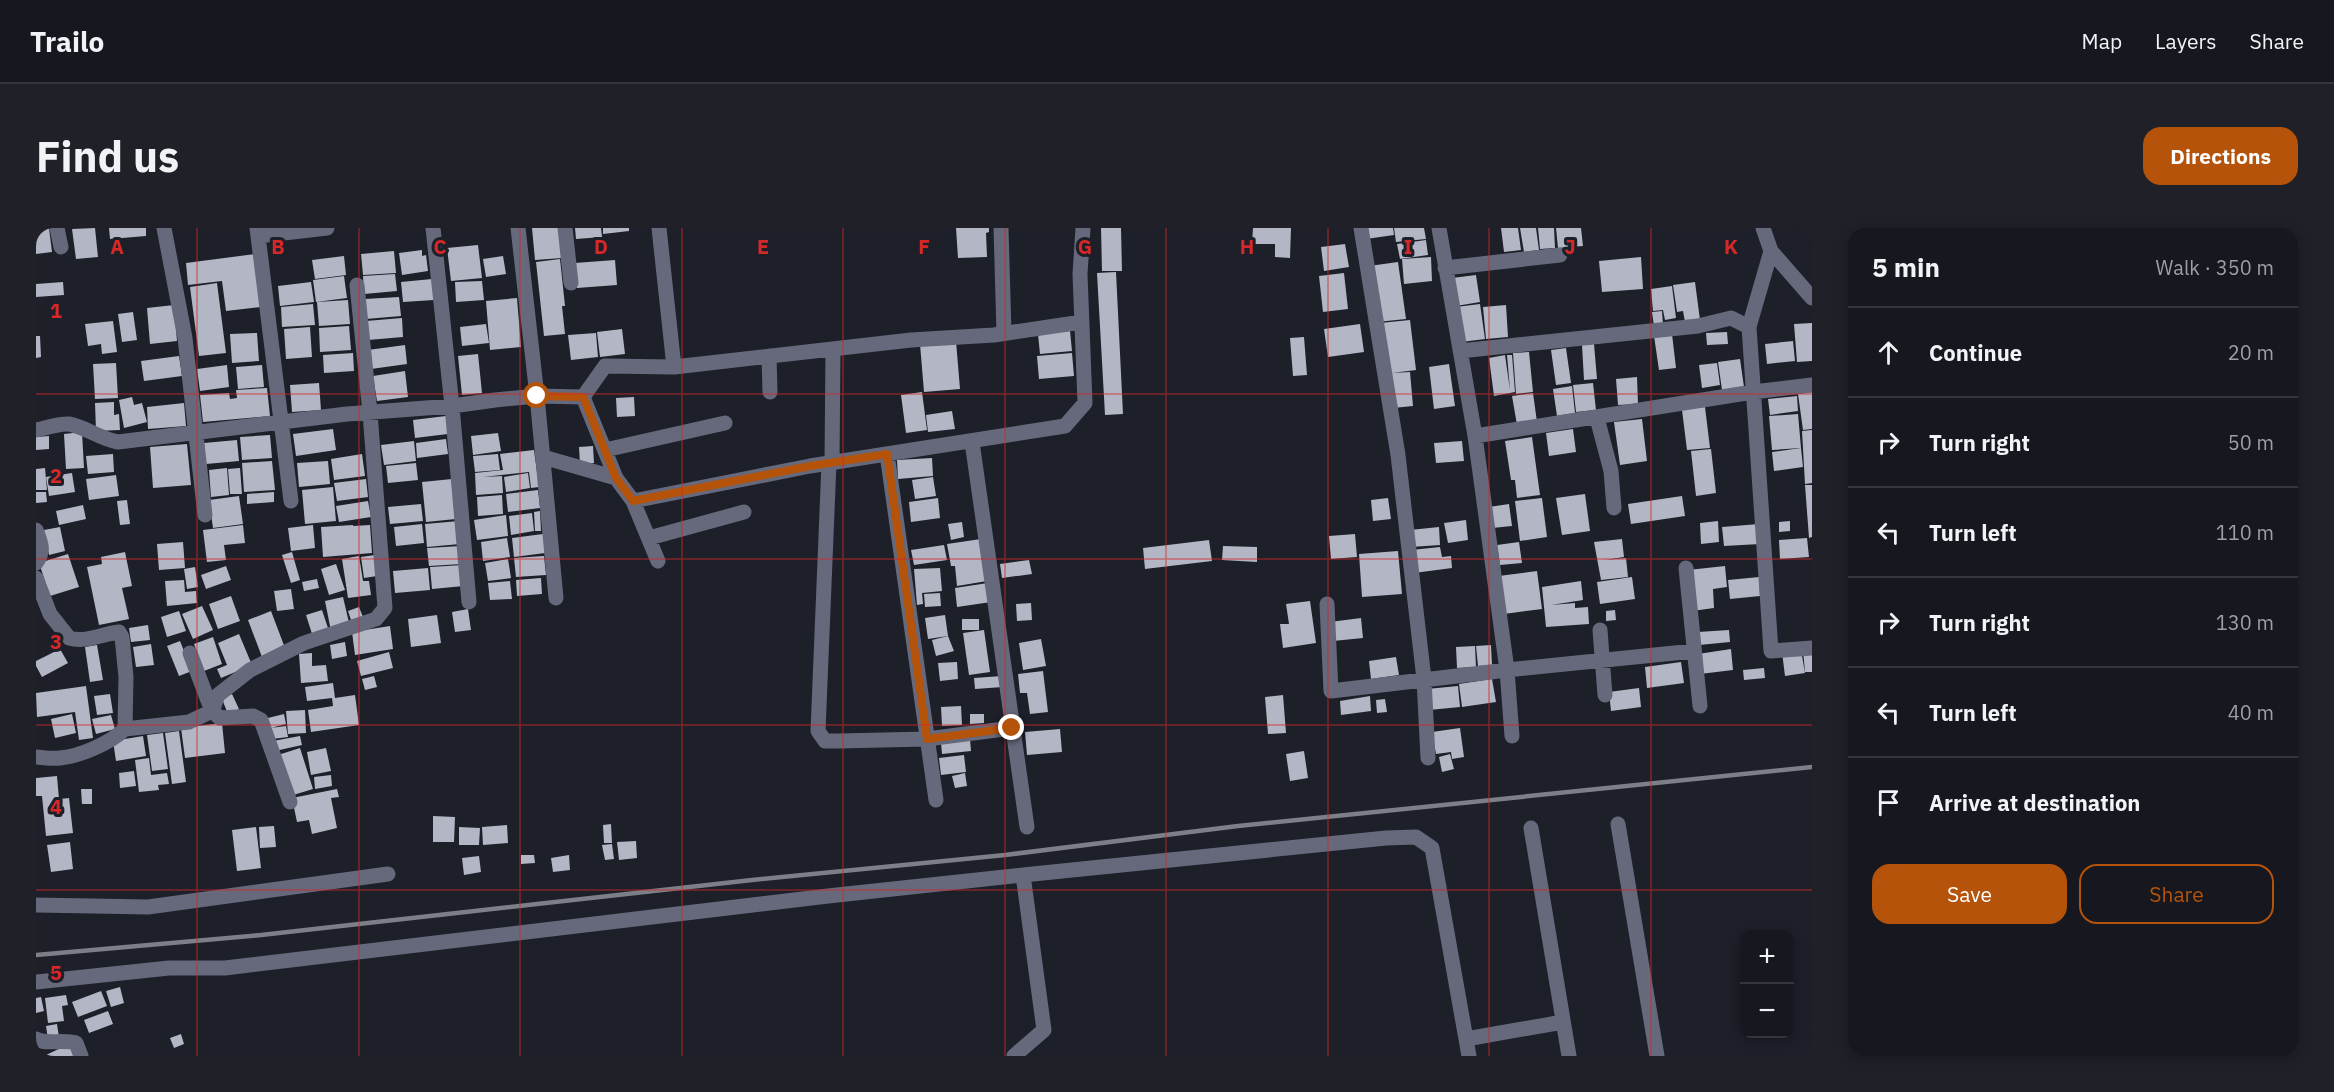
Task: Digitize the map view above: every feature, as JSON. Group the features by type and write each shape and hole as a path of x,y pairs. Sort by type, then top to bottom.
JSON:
{"street":[{"path":"57,228 61,247"},
{"path":"164,228 185,338 205,515"},
{"path":"291,501 258,232 327,228"},
{"path":"433,228 452,406 469,602"},
{"path":"518,228 556,598"},
{"path":"565,228 571,283"},
{"path":"658,228 674,367"},
{"path":"1001,228 1004,333"},
{"path":"633,501 831,463 1065,426 1085,403 1080,274 1083,228"},
{"path":"1361,228 1398,455 1424,679 1428,758"},
{"path":"1439,228 1475,436 1507,670 1512,736"},
{"path":"1763,228 1771,251 1812,298"},
{"path":"1771,251 1749,327 1771,651 1812,648"},
{"path":"1445,268 1560,255"},
{"path":"36,758 61,758 84,752 125,729 189,722 212,711 218,695 250,670 304,643 376,619 385,608 370,413 357,285"},
{"path":"1460,351 1698,326 1731,318 1749,327"},
{"path":"583,397 605,366 674,367 1004,333 1082,322"},
{"path":"833,349 831,463 818,731 825,741 927,739 1012,728"},
{"path":"769,356 770,392"},
{"path":"1475,436 1753,392 1812,385"},
{"path":"36,430 66,424 103,439 118,442 282,422 537,396 583,397"},
{"path":"583,397 616,478 633,501 658,561"},
{"path":"1598,418 1611,471 1614,508"},
{"path":"605,450 725,423"},
{"path":"972,442 1027,827"},
{"path":"887,454 936,800"},
{"path":"543,457 616,478"},
{"path":"649,538 744,512"},
{"path":"36,530 42,550 42,556 36,563"},
{"path":"1686,568 1700,706"},
{"path":"36,578 50,614 69,639 88,640 104,634 119,632 122,637 126,677 125,729"},
{"path":"1327,604 1331,691 1694,651"},
{"path":"1600,630 1605,695"},
{"path":"190,653 212,711 220,718 253,716 261,720 290,802"},
{"path":"1618,824 1657,1056"},
{"path":"1531,828 1569,1056"},
{"path":"36,982 169,968 225,968 828,896 1386,838 1416,837 1432,848 1469,1056"},
{"path":"36,905 148,907 388,874"},
{"path":"1014,1056 1044,1030 1023,875"},
{"path":"1466,1039 1563,1022"},
{"path":"36,1039 40,1041 66,1040 75,1043 81,1056"}],"building":[{"path":"36,228 49,228 52,252 36,254"},
{"path":"95,228 98,257 76,259 72,229"},
{"path":"109,228 146,228 146,236 110,239"},
{"path":"532,228 559,228 562,258 535,260"},
{"path":"575,228 601,228 602,237 576,239"},
{"path":"603,228 629,228 629,231 603,234"},
{"path":"956,228 989,228 989,232 986,233 987,257 958,258"},
{"path":"1101,228 1121,228 1122,271 1102,271"},
{"path":"1253,228 1291,228 1290,258 1275,257 1275,244 1252,244"},
{"path":"1364,228 1393,228 1394,235 1366,239"},
{"path":"1394,228 1424,228 1426,239 1396,242"},
{"path":"1501,228 1518,228 1521,250 1504,252"},
{"path":"1520,228 1536,228 1539,250 1524,252"},
{"path":"1538,228 1554,228 1555,248 1540,249"},
{"path":"1556,228 1581,228 1583,246 1558,248"},
{"path":"1426,240 1428,255 1400,259 1397,244"},
{"path":"1345,244 1349,267 1324,271 1321,247"},
{"path":"478,245 482,278 451,281 447,248"},
{"path":"422,250 422,256 426,255 428,271 402,275 399,253"},
{"path":"394,251 396,273 363,275 361,254"},
{"path":"255,254 261,307 226,311 222,281 188,285 186,263"},
{"path":"344,256 346,275 315,279 312,260"},
{"path":"503,256 506,274 486,277 483,259"},
{"path":"1431,257 1432,281 1404,284 1402,259"},
{"path":"1641,257 1643,289 1602,292 1599,261"},
{"path":"560,259 565,306 562,306 565,334 544,336 536,262"},
{"path":"615,260 617,285 577,288 575,263"},
{"path":"1398,262 1406,319 1377,322 1369,266"},
{"path":"1116,272 1123,414 1105,415 1097,273"},
{"path":"1344,273 1348,309 1323,312 1319,276"},
{"path":"395,274 397,291 364,294 363,276"},
{"path":"1476,275 1480,302 1456,306 1452,278"},
{"path":"344,276 347,298 316,302 313,280"},
{"path":"432,279 434,300 403,302 401,282"},
{"path":"482,281 484,300 456,302 455,282"},
{"path":"63,282 64,295 36,297 36,284"},
{"path":"311,282 314,302 280,306 278,286"},
{"path":"1695,282 1700,320 1685,322 1683,311 1677,312 1673,285"},
{"path":"217,283 226,353 199,356 190,287"},
{"path":"1672,286 1676,318 1665,320 1663,310 1653,311 1651,289"},
{"path":"399,297 401,316 366,319 365,299"},
{"path":"517,298 521,347 490,350 486,301"},
{"path":"348,300 350,324 319,326 317,302"},
{"path":"313,304 315,325 282,327 281,307"},
{"path":"1480,304 1485,339 1461,342 1456,307"},
{"path":"174,305 177,341 150,344 147,308"},
{"path":"1506,305 1508,337 1486,339 1483,307"},
{"path":"1662,311 1663,325 1654,326 1652,312"},
{"path":"133,312 137,340 122,342 118,314"},
{"path":"402,318 403,337 368,340 366,321"},
{"path":"1410,320 1416,370 1392,373 1410,372 1413,406 1393,408 1380,323"},
{"path":"113,321 117,352 102,354 101,344 88,346 85,324"},
{"path":"1812,323 1812,361 1797,362 1794,324"},
{"path":"486,324 489,343 462,346 460,327"},
{"path":"1360,324 1364,352 1328,357 1324,329"},
{"path":"349,326 351,350 320,352 319,328"},
{"path":"310,327 312,357 286,359 284,329"},
{"path":"622,329 625,354 600,357 597,332"},
{"path":"1070,331 1072,351 1040,354 1038,334"},
{"path":"1727,332 1728,344 1707,345 1706,333"},
{"path":"257,333 259,361 232,363 230,334"},
{"path":"596,333 598,357 571,360 568,335"},
{"path":"1672,334 1676,368 1659,370 1654,336"},
{"path":"36,336 40,336 41,357 36,358"},
{"path":"1304,337 1307,375 1293,376 1290,338"},
{"path":"956,341 960,389 924,392 920,344"},
{"path":"1793,341 1795,361 1767,364 1765,344"},
{"path":"1594,344 1597,379 1584,380 1582,345"},
{"path":"405,345 407,364 371,369 368,350"},
{"path":"1566,348 1571,383 1556,385 1551,350"},
{"path":"1529,352 1533,392 1516,394 1513,353"},
{"path":"353,353 354,371 324,373 323,355"},
{"path":"1072,353 1074,376 1039,379 1037,356"},
{"path":"478,354 482,393 462,395 458,356"},
{"path":"1505,355 1510,390 1507,355 1512,355 1515,392 1494,396 1489,358"},
{"path":"179,356 182,376 144,381 141,361"},
{"path":"1740,359 1744,387 1722,390 1718,362"},
{"path":"116,363 118,398 95,399 93,364"},
{"path":"1717,363 1720,385 1702,388 1699,365"},
{"path":"1449,364 1455,406 1434,409 1429,367"},
{"path":"227,365 229,387 200,391 197,369"},
{"path":"262,365 264,387 238,389 236,367"},
{"path":"405,371 408,397 377,401 373,376"},
{"path":"1637,377 1638,404 1618,405 1616,379"},
{"path":"319,383 321,410 292,412 290,385"},
{"path":"1593,383 1596,410 1576,412 1573,385"},
{"path":"1572,386 1575,413 1557,416 1553,389"},
{"path":"267,388 270,416 203,422 200,395 229,393 230,399 237,398 236,390"},
{"path":"922,392 927,430 906,433 901,395"},
{"path":"1812,392 1812,429 1803,430 1798,394"},
{"path":"1533,393 1537,422 1517,425 1512,396"},
{"path":"1797,396 1798,411 1770,415 1768,399"},
{"path":"132,397 134,405 142,403 147,422 124,428 119,400"},
{"path":"634,397 635,416 617,417 616,398"},
{"path":"114,402 114,415 119,414 120,430 96,431 95,403"},
{"path":"184,403 186,426 148,429 147,407"},
{"path":"1705,407 1710,448 1687,450 1682,410"},
{"path":"952,411 955,429 928,432 926,415"},
{"path":"1798,414 1801,448 1772,450 1769,416"},
{"path":"446,416 448,434 415,438 413,420"},
{"path":"1642,419 1647,461 1620,465 1614,422"},
{"path":"333,429 336,450 296,456 293,434"},
{"path":"1573,429 1576,452 1549,456 1546,433"},
{"path":"1812,430 1812,483 1805,484 1802,431"},
{"path":"82,432 84,468 66,469 64,434"},
{"path":"498,433 501,451 473,455 471,436"},
{"path":"270,435 272,458 242,460 240,437"},
{"path":"49,436 49,449 36,450 36,437"},
{"path":"1532,437 1540,495 1517,498 1515,480 1511,480 1505,441"},
{"path":"446,439 448,454 417,458 416,443"},
{"path":"237,440 239,461 206,464 204,443"},
{"path":"414,441 416,461 384,465 381,445"},
{"path":"1462,441 1464,461 1436,463 1434,443"},
{"path":"187,444 191,485 153,488 150,447"},
{"path":"593,446 594,463 580,464 579,447"},
{"path":"1801,448 1803,467 1774,471 1772,452"},
{"path":"1711,449 1716,493 1696,496 1691,451"},
{"path":"534,450 539,487 531,488 529,472 483,477 502,476 503,493 476,495 475,473 503,470 500,454"},
{"path":"113,454 114,472 88,474 86,456"},
{"path":"362,454 365,476 334,480 331,459"},
{"path":"498,454 500,470 475,472 473,456"},
{"path":"932,458 933,476 898,479 897,460"},
{"path":"272,461 275,490 244,492 242,463"},
{"path":"328,461 330,484 299,487 297,463"},
{"path":"416,463 418,480 388,483 386,466"},
{"path":"45,468 47,490 36,490 36,469"},
{"path":"227,468 229,495 211,497 209,470"},
{"path":"240,468 242,494 230,494 228,469"},
{"path":"72,473 75,492 49,496 46,477"},
{"path":"528,473 530,488 506,492 504,477"},
{"path":"116,475 119,496 89,500 86,479"},
{"path":"933,477 936,496 915,499 912,480"},
{"path":"366,479 368,497 337,501 334,483"},
{"path":"452,479 456,519 426,522 422,482"},
{"path":"1805,485 1812,485 1812,537 1809,538"},
{"path":"333,487 336,521 305,524 302,490"},
{"path":"538,490 540,508 508,512 506,494"},
{"path":"36,492 46,492 47,502 36,503"},
{"path":"274,492 274,502 247,504 247,494"},
{"path":"1585,494 1590,531 1562,535 1556,498"},
{"path":"502,495 503,514 478,516 477,497"},
{"path":"239,496 243,524 213,528 209,500"},
{"path":"1682,496 1685,516 1631,524 1628,504"},
{"path":"938,498 940,518 911,522 909,502"},
{"path":"1388,498 1391,519 1373,521 1371,500"},
{"path":"1542,498 1547,537 1520,541 1515,501"},
{"path":"127,500 130,524 120,525 117,501"},
{"path":"368,501 371,517 339,522 336,506"},
{"path":"421,504 423,521 390,524 388,507"},
{"path":"1509,504 1512,526 1492,528 1489,507"},
{"path":"83,505 86,519 59,525 56,511"},
{"path":"540,511 541,531 535,531 534,512"},
{"path":"532,513 534,531 511,535 509,516"},
{"path":"506,515 508,536 477,540 474,520"},
{"path":"1466,520 1468,540 1448,543 1444,523"},
{"path":"459,521 460,544 427,547 425,524"},
{"path":"1718,521 1719,542 1701,544 1700,523"},
{"path":"1790,521 1790,531 1779,532 1779,522"},
{"path":"962,522 964,537 951,540 948,524"},
{"path":"422,524 424,543 396,546 394,527"},
{"path":"1759,524 1760,544 1724,546 1722,527"},
{"path":"243,525 245,543 224,545 226,560 207,562 203,530"},
{"path":"313,525 315,548 291,551 288,528"},
{"path":"370,525 372,553 323,557 321,527"},
{"path":"60,527 65,551 49,555 44,530"},
{"path":"1439,527 1440,545 1411,547 1410,530"},
{"path":"543,534 545,553 514,557 512,538"},
{"path":"1355,534 1357,557 1331,559 1329,536"},
{"path":"507,538 510,557 483,561 481,542"},
{"path":"1807,538 1809,557 1780,559 1779,540"},
{"path":"981,539 987,581 957,586 955,566 951,566 947,544"},
{"path":"1622,539 1624,557 1605,560 1626,558 1628,577 1601,580 1594,542"},
{"path":"1209,540 1212,561 1145,569 1143,548"},
{"path":"183,542 185,568 159,570 157,544"},
{"path":"1519,542 1522,563 1500,565 1497,545"},
{"path":"944,545 947,560 914,565 911,550"},
{"path":"461,546 462,564 429,566 427,548"},
{"path":"1223,546 1257,547 1257,562 1222,560"},
{"path":"1440,547 1442,557 1451,556 1452,568 1414,573 1411,550"},
{"path":"1398,551 1402,594 1362,597 1359,554"},
{"path":"125,552 132,586 122,588 129,619 99,625 87,567 102,564 101,557"},
{"path":"292,552 300,580 291,583 282,555"},
{"path":"68,554 79,587 50,596 39,563"},
{"path":"375,555 377,576 364,578 361,557"},
{"path":"359,556 363,581 369,581 371,595 348,598 342,559"},
{"path":"544,556 546,575 516,577 514,558"},
{"path":"508,559 511,578 488,581 485,563"},
{"path":"1029,560 1032,574 1002,578 1000,564"},
{"path":"336,564 345,590 329,595 321,569"},
{"path":"463,565 464,586 432,589 430,567"},
{"path":"226,566 231,580 206,589 201,575"},
{"path":"1725,566 1727,587 1713,589 1714,608 1692,611 1688,570"},
{"path":"195,567 198,587 187,589 184,569"},
{"path":"428,568 430,590 395,593 393,571"},
{"path":"940,568 942,591 922,593 923,604 917,605 914,569"},
{"path":"1537,571 1542,609 1504,614 1499,576"},
{"path":"1632,577 1635,599 1600,604 1597,582"},
{"path":"1759,577 1760,596 1730,599 1728,580"},
{"path":"541,578 542,594 517,596 516,580"},
{"path":"317,579 319,588 304,591 302,582"},
{"path":"184,580 185,592 196,591 197,603 167,606 165,581"},
{"path":"510,581 512,599 490,600 488,583"},
{"path":"1581,581 1583,600 1551,605 1575,603 1575,608 1588,607 1589,624 1546,627 1542,587"},
{"path":"988,583 991,602 957,607 955,588"},
{"path":"291,589 294,609 277,611 274,591"},
{"path":"940,593 941,606 925,607 924,594"},
{"path":"231,596 240,621 218,629 209,604"},
{"path":"343,597 350,627 331,631 325,601"},
{"path":"1310,601 1316,643 1283,648 1280,624 1289,624 1286,604"},
{"path":"1031,603 1032,620 1017,621 1016,604"},
{"path":"202,606 213,630 193,639 182,614"},
{"path":"359,607 363,617 351,620 348,611"},
{"path":"468,609 471,630 455,632 452,612"},
{"path":"322,610 329,631 313,637 306,615"},
{"path":"1615,610 1616,620 1606,621 1606,611"},
{"path":"179,611 186,631 167,637 161,617"},
{"path":"271,611 285,648 262,657 248,620"},
{"path":"437,615 441,643 411,647 408,619"},
{"path":"945,615 948,636 928,639 925,618"},
{"path":"1361,618 1363,638 1333,641 1330,622"},
{"path":"962,619 979,619 979,630 962,630"},
{"path":"148,625 150,640 131,642 129,628"},
{"path":"390,626 393,649 355,655 352,632"},
{"path":"984,630 990,672 969,675 963,633"},
{"path":"1729,630 1730,642 1699,645 1698,632"},
{"path":"239,634 252,665 221,678 217,669 227,665 218,643"},
{"path":"948,636 954,651 936,656 932,640"},
{"path":"213,637 222,664 204,671 194,644"},
{"path":"1041,639 1046,666 1023,670 1019,643"},
{"path":"180,641 192,671 179,676 167,646"},
{"path":"345,642 347,656 332,659 330,645"},
{"path":"151,644 154,665 136,667 133,647"},
{"path":"97,645 103,680 90,682 85,647"},
{"path":"1491,645 1492,665 1478,666 1476,646"},
{"path":"1475,646 1476,667 1457,668 1456,647"},
{"path":"60,649 68,663 42,677 36,661"},
{"path":"1731,649 1733,670 1700,674 1698,654"},
{"path":"1812,649 1812,672 1805,672 1803,650"},
{"path":"1801,650 1805,673 1785,676 1782,652"},
{"path":"389,652 393,668 361,676 357,661"},
{"path":"312,653 312,666 326,665 328,681 301,683 299,654"},
{"path":"1396,657 1399,675 1371,679 1369,661"},
{"path":"957,662 958,679 940,681 938,663"},
{"path":"1681,662 1684,683 1647,688 1645,667"},
{"path":"1764,668 1765,678 1744,680 1743,670"},
{"path":"1043,671 1048,712 1030,714 1027,693 1020,693 1018,674"},
{"path":"374,676 377,687 365,690 362,679"},
{"path":"1002,676 1003,687 975,689 974,678"},
{"path":"1492,679 1496,702 1462,707 1459,684"},
{"path":"333,683 335,698 355,695 359,725 311,732 308,710 333,706 332,698 307,701 305,687"},
{"path":"86,686 93,738 79,740 75,712 37,717 36,693"},
{"path":"1458,686 1460,707 1429,710 1427,689"},
{"path":"1639,688 1641,707 1611,711 1609,692"},
{"path":"110,694 113,713 97,715 94,696"},
{"path":"232,694 239,709 228,714 222,699"},
{"path":"1283,695 1286,733 1268,734 1265,697"},
{"path":"1370,696 1371,711 1341,715 1340,701"},
{"path":"1385,699 1387,712 1377,713 1376,700"},
{"path":"961,706 962,725 942,726 941,707"},
{"path":"305,710 306,733 288,734 286,711"},
{"path":"72,714 76,733 55,738 51,719"},
{"path":"284,714 286,724 267,729 264,719"},
{"path":"970,714 984,714 984,723 970,724"},
{"path":"111,715 115,729 96,734 92,719"},
{"path":"222,723 225,753 185,758 181,728"},
{"path":"286,726 288,737 272,739 270,728"},
{"path":"1460,728 1464,757 1452,759 1451,752 1436,754 1432,732"},
{"path":"1060,729 1062,752 1027,755 1025,732"},
{"path":"179,731 186,782 172,784 165,733"},
{"path":"163,733 168,769 152,771 147,735"},
{"path":"143,736 146,756 116,761 113,741"},
{"path":"300,736 302,745 275,751 273,741"},
{"path":"970,739 971,751 942,754 941,743"},
{"path":"300,748 313,789 290,796 278,755"},
{"path":"326,748 331,771 311,775 307,752"},
{"path":"1304,751 1308,778 1290,781 1286,754"},
{"path":"1450,754 1454,769 1442,772 1439,757"},
{"path":"964,755 966,772 941,775 939,758"},
{"path":"149,758 151,775 167,773 169,784 158,785 159,790 139,792 135,760"},
{"path":"134,771 136,786 120,788 119,773"},
{"path":"965,773 967,786 955,788 952,776"},
{"path":"331,775 332,786 315,789 314,777"},
{"path":"57,776 59,799 69,798 73,833 46,836 42,796 36,796 36,778"},
{"path":"81,789 92,789 92,804 82,804"},
{"path":"337,789 339,797 331,798 337,828 312,834 309,820 297,822 292,798"},
{"path":"433,816 455,817 454,842 433,842"},
{"path":"611,824 612,843 604,843 603,825"},
{"path":"507,825 508,843 483,845 482,827"},
{"path":"274,826 276,847 260,848 259,827"},
{"path":"256,827 261,868 237,871 232,830"},
{"path":"459,827 480,828 479,845 459,845"},
{"path":"636,841 637,858 619,860 617,842"},
{"path":"70,842 73,869 51,872 47,845"},
{"path":"612,844 614,859 605,860 602,845"},
{"path":"521,855 534,855 535,863 521,864"},
{"path":"569,855 570,870 553,872 551,858"},
{"path":"479,856 481,872 464,875 462,858"},
{"path":"120,987 124,1003 111,1007 106,991"},
{"path":"101,991 107,1006 78,1017 72,1002"},
{"path":"66,995 68,1005 62,1006 64,1021 48,1023 45,998"},
{"path":"41,997 44,1011 36,1013 36,998"},
{"path":"108,1011 113,1024 89,1033 84,1020"},
{"path":"57,1024 59,1037 48,1039 46,1026"},
{"path":"181,1034 184,1044 174,1048 170,1038"},
{"path":"69,1044 75,1056 44,1056"}],"railway":[{"path":"36,955 261,935 752,880 1005,855 1238,826 1812,767"}],"route":[{"path":"537,396 583,397 616,478 633,501 810,466 887,454 927,739 1012,728"}]}
